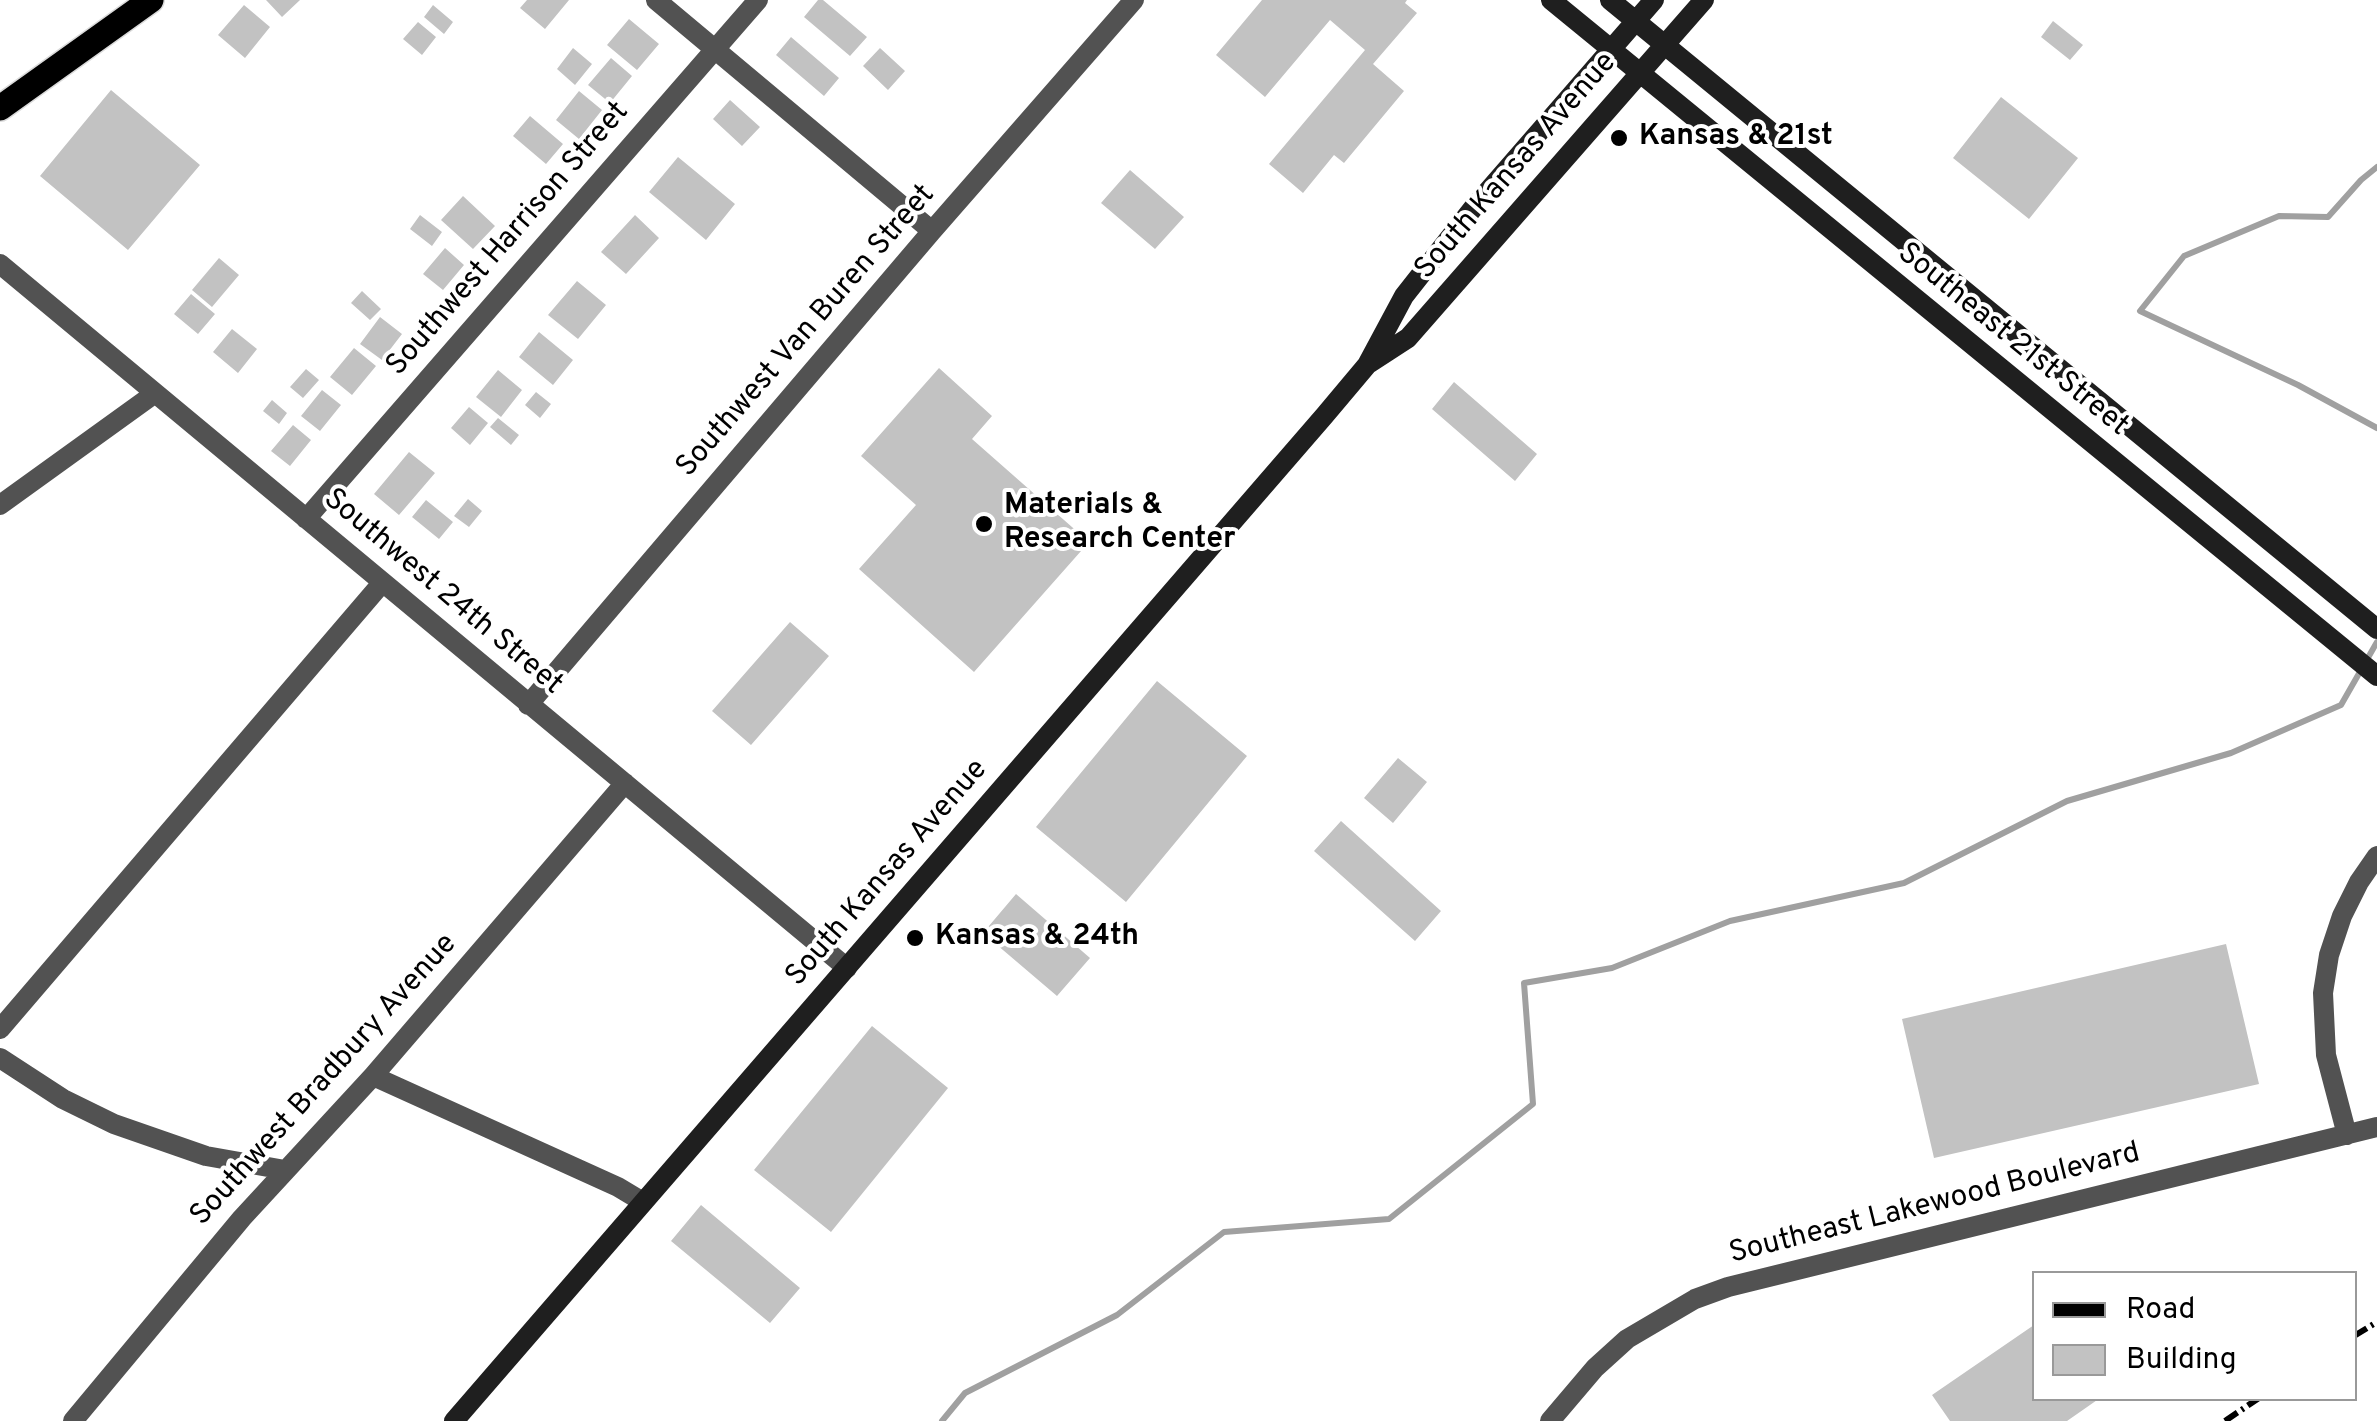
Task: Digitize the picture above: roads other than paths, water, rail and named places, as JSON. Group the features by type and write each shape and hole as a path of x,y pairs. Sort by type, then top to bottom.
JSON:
{"main road":[{"path":"0,108 151,0"},
{"name":"Southeast 21st Street","path":"1552,0 2377,676"},
{"name":"Southeast 21st Street","path":"1610,0 2377,630"},
{"name":"South Kansas Avenue","path":"454,1421 1366,365 1404,296 1474,207 1654,0"},
{"name":"South Kansas Avenue","path":"1366,365 1408,338 1704,0"}],"street":[{"path":"656,0 932,231"},
{"name":"Southwest Harrison Street","path":"306,519 758,0"},
{"name":"Southwest Van Buren Street","path":"528,705 1134,0"},
{"name":"Southwest 24th Street","path":"0,264 846,968"},
{"path":"0,504 154,394"},
{"path":"0,1029 382,583"},
{"name":"Southwest Bradbury Avenue","path":"73,1421 285,1170 373,1076 625,783"},
{"path":"2347,1134 2326,1055 2324,993 2329,955 2342,916 2377,856"},
{"path":"0,1058 64,1099 114,1124 206,1156 285,1170"},
{"path":"373,1076 618,1187 643,1202"},
{"name":"Southeast Lakewood Boulevard","path":"1550,1421 1627,1338 1695,1299 1746,1282 2377,1128"}],"waterway":[{"path":"2377,167 2328,217 2279,216 2184,256 2140,311 2298,385 2377,428"},
{"path":"942,1421 965,1393 1117,1315 1224,1232 1389,1219 1533,1104 1524,983 1612,968 1730,921 1904,883 2067,801 2231,753 2341,705 2377,642"}],"railway":[{"path":"2357,1334 2377,1322"},
{"path":"2225,1421 2255,1401"}],"place":[{"name":"Kansas & 21st","path":"1619,138"},
{"name":"Materials & Research Center","path":"984,524"},
{"name":"Kansas & 24th","path":"915,938"}]}
